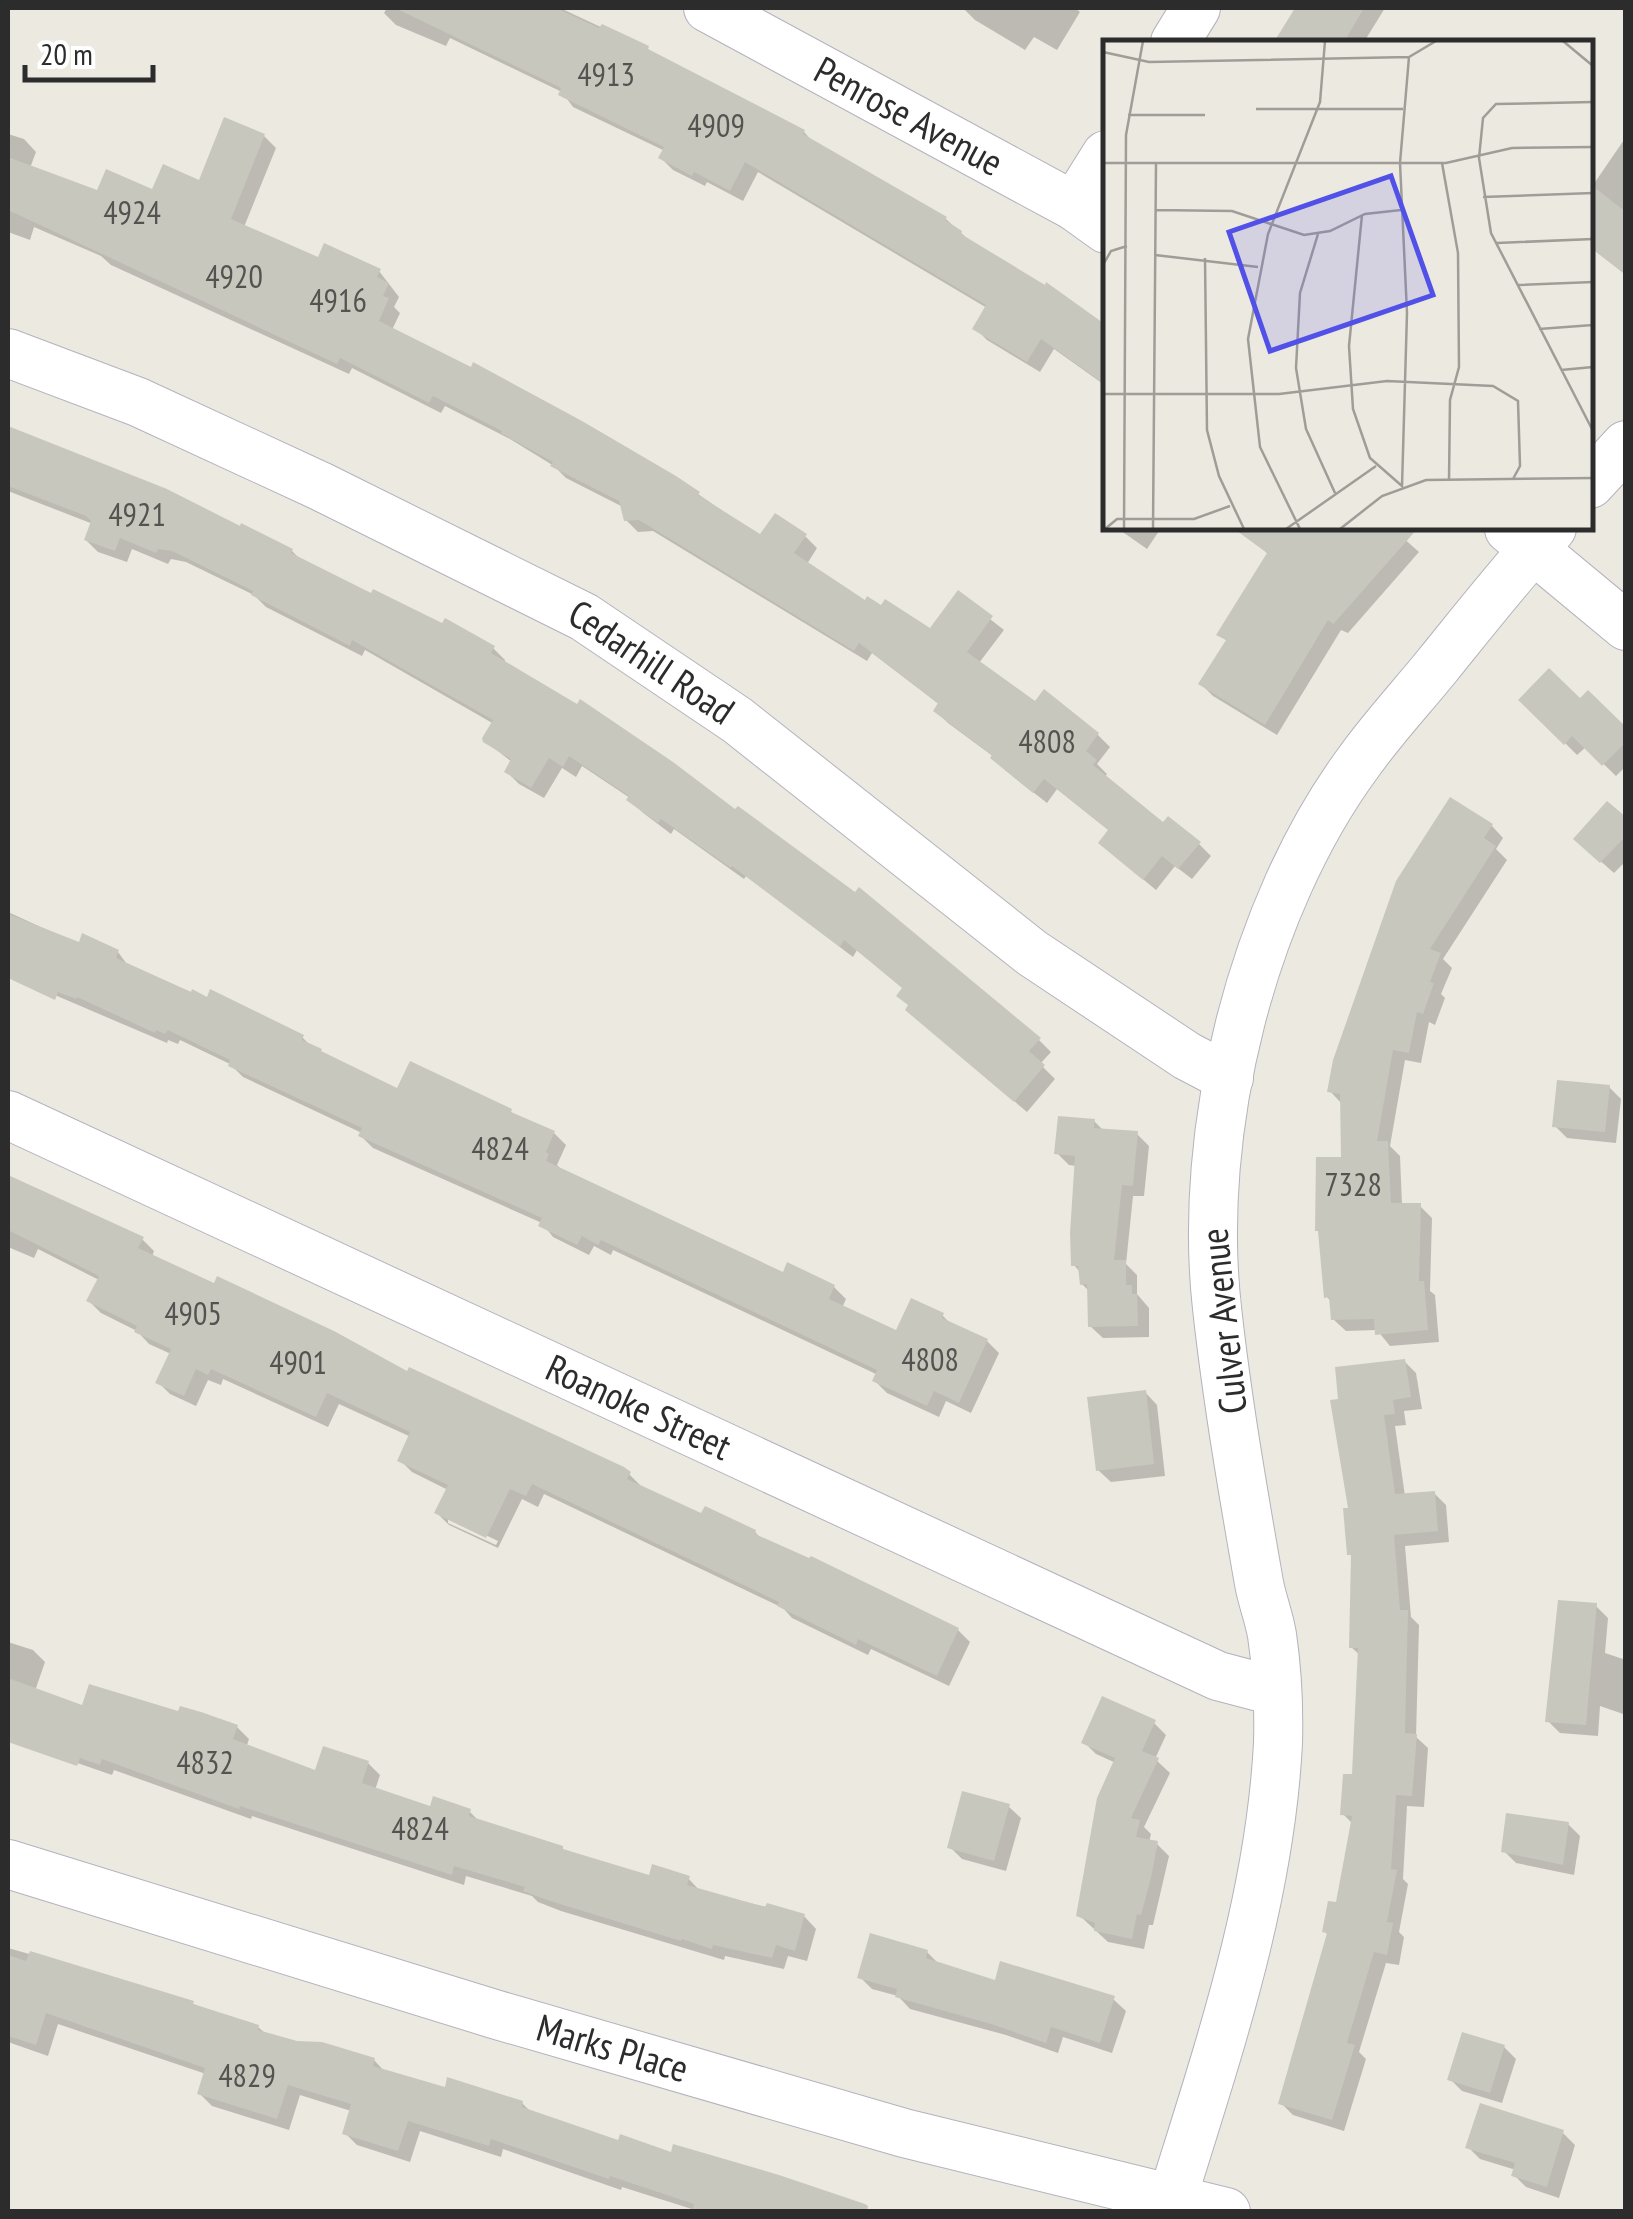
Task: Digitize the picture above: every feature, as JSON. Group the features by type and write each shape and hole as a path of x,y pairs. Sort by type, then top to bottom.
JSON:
{"street":[{"name":"Penrose Avenue","path":"708,8 1090,218"},
{"path":"1176,40 1196,8"},
{"path":"1090,218 1103,167"},
{"name":"Cedarhill Road","path":"8,353 138,402 320,486 584,617 738,720 1032,953 1187,1056 1229,1078"},
{"path":"1593,481 1626,445"},
{"path":"1531,535 1626,626"},
{"name":"Culver Avenue","path":"1173,2196 1232,2006 1262,1873 1278,1740 1272,1635 1260,1586 1220,1330 1211,1241 1216,1163 1229,1078 1275,908 1315,832 1357,764 1531,535"},
{"name":"Roanoke Street","path":"8,1116 1218,1676 1275,1690"},
{"name":"Marks Place","path":"8,1864 494,2014 904,2133 1226,2212"}],"building":[{"path":"395,8 556,8 649,46 648,49 805,130 803,134 947,217 945,220 961,234 1045,285 1046,282 1103,323 1103,383 1041,339 1027,362 972,329 986,305 745,162 730,191 694,172 692,176 658,158 664,147 558,95 561,88"},
{"path":"1295,8 1364,8 1345,40 1275,40"},
{"path":"224,117 265,134 231,219 318,257 324,243 381,269 377,277 389,283 383,296 389,298 379,321 471,367 473,362 582,421 676,476 700,492 698,495 760,534 775,513 807,534 794,553 865,600 867,596 881,605 885,599 930,628 958,590 993,616 967,652 1035,701 1044,689 1099,733 1086,751 1097,760 1093,765 1163,822 1168,816 1201,842 1178,869 1162,856 1143,880 1098,843 1108,830 1044,779 1033,793 990,758 992,755 933,711 938,703 859,643 854,651 639,520 624,521 619,501 550,466 553,462 502,431 433,396 429,403 340,358 337,364 8,210 8,157 97,190 106,169 152,189 163,164 199,180"},
{"path":"1593,186 1626,212 1626,275 1593,249"},
{"path":"8,426 167,489 293,549 291,553 371,593 373,589 442,623 445,618 495,646 491,653 577,704 580,699 735,809 738,806 855,892 859,887 1041,1038 1029,1051 1045,1065 1014,1102 905,1010 908,1005 896,996 902,988 844,940 840,947 732,866 661,819 658,823 626,800 629,796 569,756 563,767 549,758 531,788 504,772 511,759 483,742 493,720 352,640 350,646 172,551 158,549 156,553 120,538 115,551 84,540 91,521 86,516 8,486"},
{"path":"1236,530 1416,530 1336,621 1333,624 1328,620 1265,725 1198,684 1226,640 1216,635 1267,553"},
{"path":"1549,668 1580,698 1588,690 1626,727 1626,742 1602,766 1572,736 1564,745 1518,700"},
{"path":"1450,797 1493,824 1484,838 1496,846 1430,949 1441,953 1423,1014 1417,1012 1409,1053 1393,1050 1377,1141 1388,1141 1391,1203 1421,1203 1419,1281 1424,1281 1428,1330 1375,1335 1374,1319 1331,1320 1315,1231 1316,1157 1341,1157 1340,1094 1327,1092 1333,1060 1396,881"},
{"path":"1607,801 1626,817 1626,836 1600,863 1573,839"},
{"path":"8,914 79,942 82,933 119,950 116,958 191,992 192,989 207,997 210,989 304,1035 302,1040 321,1051 397,1088 410,1061 555,1131 546,1161 783,1272 787,1262 835,1285 829,1299 896,1330 911,1298 944,1313 942,1318 988,1339 959,1403 934,1391 927,1406 872,1381 877,1370 601,1240 598,1245 582,1236 577,1245 538,1226 542,1218 358,1136 362,1128 228,1066 230,1060 168,1030 165,1034 156,1030 155,1033 77,997 58,992 55,1000 8,978"},
{"path":"1557,1080 1610,1085 1605,1132 1552,1127"},
{"path":"1058,1116 1095,1119 1094,1128 1138,1131 1133,1186 1122,1185 1114,1260 1126,1260 1126,1285 1132,1285 1132,1294 1137,1294 1138,1326 1088,1327 1087,1284 1080,1285 1078,1266 1071,1266 1075,1156 1054,1154"},
{"path":"8,1175 144,1237 138,1248 214,1283 217,1276 334,1331 407,1371 409,1367 624,1467 631,1472 627,1479 701,1513 705,1506 756,1530 755,1534 811,1556 959,1628 937,1676 858,1639 856,1645 777,1606 779,1602 532,1484 526,1496 510,1489 486,1538 434,1513 448,1485 397,1461 410,1432 327,1393 316,1417 211,1369 208,1375 196,1369 184,1396 155,1383 171,1349 134,1332 137,1326 86,1301 99,1276 8,1230"},
{"path":"1405,1359 1411,1397 1393,1400 1395,1414 1384,1415 1395,1494 1435,1491 1438,1531 1394,1535 1400,1610 1408,1610 1405,1733 1417,1734 1412,1796 1396,1795 1391,1869 1397,1870 1387,1922 1393,1923 1387,1955 1374,1952 1347,2043 1355,2045 1332,2120 1278,2104 1327,1933 1322,1932 1328,1901 1336,1902 1352,1816 1340,1815 1343,1774 1352,1774 1358,1648 1349,1648 1351,1555 1347,1555 1343,1508 1348,1508 1330,1400 1338,1399 1335,1367"},
{"path":"1146,1390 1154,1464 1096,1471 1087,1397"},
{"path":"1558,1600 1597,1603 1586,1725 1545,1722"},
{"path":"8,1678 82,1705 89,1684 178,1711 180,1706 201,1712 238,1725 233,1739 315,1770 323,1746 369,1761 362,1783 430,1806 433,1796 471,1809 469,1816 563,1849 649,1875 652,1864 690,1876 687,1885 805,1914 795,1951 776,1945 772,1958 713,1945 712,1949 547,1900 523,1891 525,1887 454,1866 452,1875 240,1806 239,1809 102,1759 100,1765 80,1758 77,1766 8,1742"},
{"path":"1102,1696 1156,1720 1142,1751 1159,1758 1131,1818 1140,1820 1136,1837 1158,1841 1132,1939 1094,1931 1095,1923 1076,1916 1097,1798 1115,1758 1081,1743"},
{"path":"962,1791 1010,1804 994,1861 947,1848"},
{"path":"1506,1813 1569,1822 1563,1865 1501,1852"},
{"path":"870,1933 928,1950 926,1958 995,1980 1000,1961 1115,1996 1100,2043 1051,2027 1046,2043 895,1997 897,1989 857,1978"},
{"path":"30,1951 194,2001 193,2004 259,2025 258,2030 297,2041 322,2042 375,2058 373,2066 445,2087 447,2077 523,2101 522,2107 618,2140 620,2134 671,2152 673,2144 779,2175 865,2204 867,2212 692,2212 694,2204 491,2139 489,2146 408,2121 398,2151 342,2134 351,2104 288,2085 277,2119 197,2094 205,2068 46,2013 36,2045 8,2036 8,1955 26,1961"},
{"path":"1462,2032 1505,2045 1490,2093 1447,2080"},
{"path":"1480,2103 1564,2130 1547,2187 1511,2176 1515,2163 1465,2148"}]}
